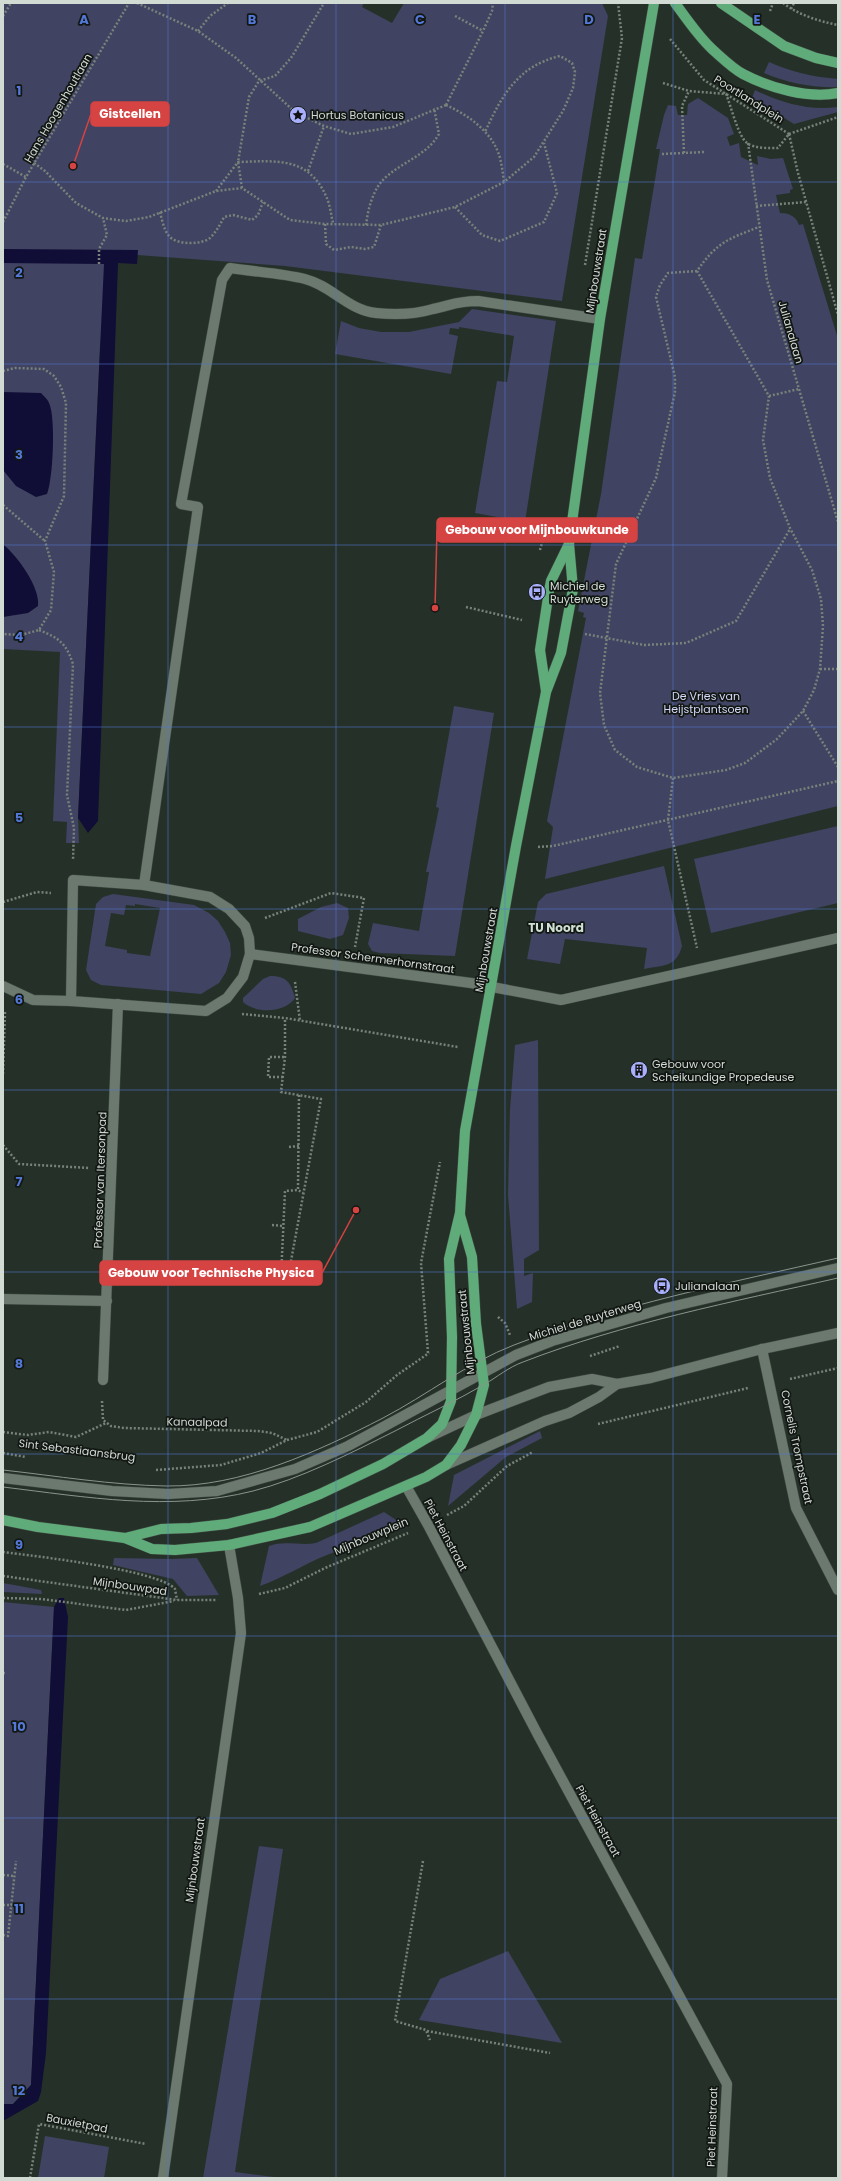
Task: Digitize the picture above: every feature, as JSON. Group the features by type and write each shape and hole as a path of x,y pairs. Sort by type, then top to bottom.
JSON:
{"main road":[{"name":"Mijnbouwstraat","path":"427,1438 442,1424 451,1401 453,1389 449,1259 460,1213 465,1131 492,987 516,846 546,692 561,653 574,589 569,544 600,319 654,3"},
{"path":"675,3 710,48 742,73 766,84 789,90 823,96 838,93"},
{"path":"721,3 784,46 816,58 838,64"},
{"name":"Mijnbouwstraat","path":"546,692 540,650 551,581 569,544"},
{"name":"Mijnbouwstraat","path":"446,1465 461,1445 476,1415 484,1385 476,1324 472,1257 460,1213"},
{"path":"125,1538 161,1529 191,1528 227,1524 272,1513 320,1494 383,1464 427,1438"},
{"path":"3,1520 38,1527 125,1538 152,1549 175,1550 228,1545 310,1527 406,1486 446,1465"}],"street":[{"path":"144,885 198,507 181,504 222,280 230,268 306,279 324,287 354,308 375,313 433,310 458,301 478,301 600,319"},
{"path":"4,986 33,1000 71,1001 206,1011 227,998 243,977 250,954 249,938 245,926 229,910 210,897 144,885 73,880 71,1001"},
{"name":"Professor Schermerhornstraat","path":"250,954 291,958 492,987 561,1000 838,938"},
{"name":"Professor van Itersonpad","path":"103,1380 118,1004"},
{"name":"Michiel de Ruyterweg","path":"483,1373 516,1355 552,1341 666,1308 838,1268"},
{"path":"3,1299 107,1301"},
{"path":"427,1438 476,1415 549,1387 592,1378 617,1384 651,1378 762,1349 838,1332"},
{"name":"Cornelis Trompstraat","path":"762,1349 771,1383 796,1508 838,1590"},
{"path":"3,1478 112,1491 168,1494 217,1491 295,1469 348,1446 483,1373"},
{"path":"446,1465 545,1421 569,1414 599,1397 617,1384"},
{"name":"Piet Heinstraat","path":"406,1486 428,1525 538,1736 727,2084 722,2178"},
{"name":"Mijnbouwstraat","path":"163,2178 166,2148 241,1633 238,1598 228,1545"}],"path":[{"path":"3,16 11,3"},
{"name":"Hans Hoogenhoutlaan","path":"3,222 4,215 129,3"},
{"path":"137,3 198,31 236,58 259,81 295,112 324,126 351,134 394,127 434,108 446,105 472,120 485,132 500,157 504,182"},
{"path":"198,31 210,16 228,3"},
{"path":"242,188 238,162 249,97 259,81 275,76 291,58 324,3"},
{"path":"446,105 483,31 492,11 493,3"},
{"path":"783,3 791,9 820,21 838,24"},
{"path":"791,9 794,3"},
{"path":"456,16 483,31"},
{"name":"Poortlandplein","path":"652,17 704,80 789,134"},
{"path":"34,163 45,171 76,203 103,218 126,221 160,212 216,191 242,188 290,220 325,224 381,225 455,207 504,182 534,157 544,144 563,111 573,88 575,72 572,63 560,56 547,59 527,70 514,83 500,101 485,132"},
{"path":"617,67 689,91 726,94 740,134 748,144 778,148 789,134 838,117"},
{"path":"684,153 682,106 689,91"},
{"path":"366,225 368,208 385,177 432,146 439,134 434,108"},
{"path":"308,171 324,126"},
{"path":"789,134 806,202 838,315"},
{"path":"455,207 482,235 500,240 544,222 557,193 544,144"},
{"name":"Julianalaan","path":"748,144 767,280 838,522"},
{"path":"662,154 704,152"},
{"path":"238,162 281,161 308,171 326,196 333,224"},
{"path":"216,191 238,162"},
{"path":"3,164 26,177"},
{"path":"160,212 168,235 174,241 182,243 208,239 217,230 224,218 229,216 233,215 252,220 258,215 263,202"},
{"path":"756,206 806,202"},
{"path":"99,264 99,249 107,235 103,218"},
{"path":"325,224 326,244 334,250 351,247 366,249 374,247 381,225"},
{"path":"697,271 769,396 763,440 770,478 790,528 812,570 821,599 822,626 820,669 814,690 803,711 777,739 745,763 726,770 673,778 637,767 615,750 608,738 602,716 600,693 616,564 656,478 675,392 674,377 656,297 660,285 668,273 697,271 708,256 726,240 759,227"},
{"path":"3,371 15,368 44,370 54,376 61,387 66,403 64,496 44,541"},
{"path":"769,396 799,389"},
{"path":"3,505 44,541 54,572 51,610 39,630"},
{"path":"565,630 644,645 686,643 736,620 790,528"},
{"path":"466,607 544,625"},
{"path":"3,634 21,635 39,630 54,636 67,647 73,664 67,795 74,828 73,843"},
{"path":"820,669 838,669"},
{"path":"803,711 838,767"},
{"path":"673,778 668,820 702,968"},
{"path":"516,846 553,846 838,781"},
{"path":"3,902 37,892 73,895"},
{"path":"245,926 332,893 364,898 351,967"},
{"path":"291,958 300,1021"},
{"path":"3,1074 4,986"},
{"path":"206,1011 285,1018 460,1048"},
{"path":"108,1271 288,1277 321,1099 281,1092 285,1057 285,1018"},
{"path":"282,1077 268,1077 269,1057 285,1057"},
{"path":"298,1190 299,1095"},
{"path":"3,1145 19,1164 112,1169"},
{"path":"289,1147 299,1146"},
{"path":"281,1277 285,1191 298,1190 304,1193"},
{"path":"272,1225 283,1226"},
{"path":"150,1470 221,1465 261,1453 287,1440 317,1432 366,1402 397,1375 428,1353"},
{"path":"595,1425 838,1368"},
{"name":"Kanaalpad","path":"3,1432 28,1435 49,1432 76,1437 106,1423 124,1428 258,1431 272,1433 287,1440"},
{"name":"Mijnbouwplein","path":"177,1600 238,1598 285,1588 325,1568 428,1525 464,1506 506,1466 538,1450"},
{"name":"Sint Sebastiaansbrug","path":"3,1453 31,1458"},
{"path":"3,1552 98,1565 165,1582 175,1589 177,1600"},
{"name":"Mijnbouwpad","path":"3,1576 177,1600"},
{"name":"Mijnbouwpad","path":"3,1598 41,1599 126,1610 177,1600"},
{"path":"3,1935 8,1936 16,1861"},
{"path":"423,1861 395,2021 426,2030 550,2053"},
{"path":"3,1875 14,1876"},
{"path":"3,1905 12,1905"},
{"path":"426,2030 430,2040"},
{"name":"Bauxietpad","path":"30,2178 39,2124 166,2148"}],"green space":[{"name":"Hortus Botanicus","path":"3,3 364,3 362,7 392,23 404,3 602,3 608,16 562,301 285,266 110,253 100,347 78,818 79,843 66,843 67,822 53,821 60,652 3,649"},
{"path":"769,62 803,74 838,79 838,87 810,86 773,77 764,73"},
{"path":"755,90 775,99 795,105 816,108 838,107 838,112 794,124 752,98"},
{"name":"De Vries van Heijstplantsoen","path":"698,98 728,118 734,134 727,137 730,146 739,143 741,157 758,165 757,156 771,159 783,158 793,189 790,190 790,193 776,195 780,213 792,216 796,219 799,225 803,224 838,339 838,806 545,879 553,827 547,821 586,618 583,617 584,613 578,611 601,494 635,258 642,259 660,149 656,149 664,115 668,105 676,106 678,115 687,115 688,104"},
{"path":"472,309 556,321 525,522 475,513 497,381 507,382 514,336 459,327 459,329 450,328 449,334 458,336 451,374 335,354 341,321 359,328 381,332 409,332 459,322"},
{"path":"454,706 494,713 455,956 380,953 372,951 368,944 373,923 419,931 429,872 426,872 439,808 436,807"},
{"path":"838,826 838,903 711,933 694,859"},
{"path":"664,866 682,946 676,958 672,962 663,966 644,969 647,948 565,939 560,964 527,959 538,902 546,894"},
{"path":"113,894 194,905 209,913 218,921 230,943 231,955 226,972 219,983 201,994 101,985 91,980 86,970 96,904 103,897","holes":["135,904 160,908 150,956 127,953 127,950 105,946 111,913 124,915 126,905 135,906"]},
{"path":"337,903 348,908 349,918 343,935 330,939 298,931 298,919 321,907"},
{"path":"270,976 281,977 290,984 295,998 290,1003 278,1009 263,1010 255,1009 243,1002 243,998 263,979"},
{"path":"538,1040 539,1250 524,1259 524,1276 533,1273 532,1302 517,1309 508,1195 510,1109 515,1045"},
{"path":"540,1431 542,1438 506,1457 448,1506 454,1475"},
{"path":"384,1512 407,1527 327,1555 260,1586 269,1546 280,1543 316,1543"},
{"path":"114,1558 197,1558 219,1595 187,1596 173,1579 113,1565"},
{"path":"3,1583 41,1590 42,1594 3,1592"},
{"path":"3,1602 54,1607 31,2085 13,2104 3,2104"},
{"path":"259,1846 283,1849 235,2172 282,2178 203,2178"},
{"path":"508,1951 562,2043 419,2020 440,1979"},
{"path":"45,2136 109,2147 104,2178 38,2178"}],"shaded area":[{"path":"3,249 138,250 137,264 118,263 98,821 88,833 78,818 104,264 3,263"},
{"path":"3,392 41,393 49,403 52,421 53,448 51,476 47,494 36,497 16,486 3,470"},
{"path":"3,544 15,556 32,581 38,598 38,606 28,613 3,617"},
{"path":"59,1598 64,1598 68,1617 46,2053 41,2092 38,2101 3,2121 3,2104 13,2104 31,2085 54,1607"}],"tram line":[{"path":"3,1470 104,1482 166,1486 194,1485 222,1481 250,1474 305,1455 358,1431 399,1409 463,1370 514,1345 633,1306 838,1258"},
{"path":"3,1487 65,1495 128,1501 159,1502 191,1501 253,1491 307,1473 395,1431 463,1396 518,1364 561,1348 679,1314 838,1278"}],"place":[{"name":"Hortus Botanicus","path":"298,115"},
{"name":"Gistcellen","path":"73,166"},
{"name":"Michiel de Ruyterweg","path":"537,592"},
{"name":"Gebouw voor Mijnbouwkunde","path":"435,608"},
{"name":"Gebouw voor Scheikundige Propedeuse","path":"639,1070"},
{"name":"Gebouw voor Technische Physica","path":"356,1210"},
{"name":"Julianalaan","path":"662,1286"}],"district":[{"name":"TU Noord","path":"556,928"}]}
